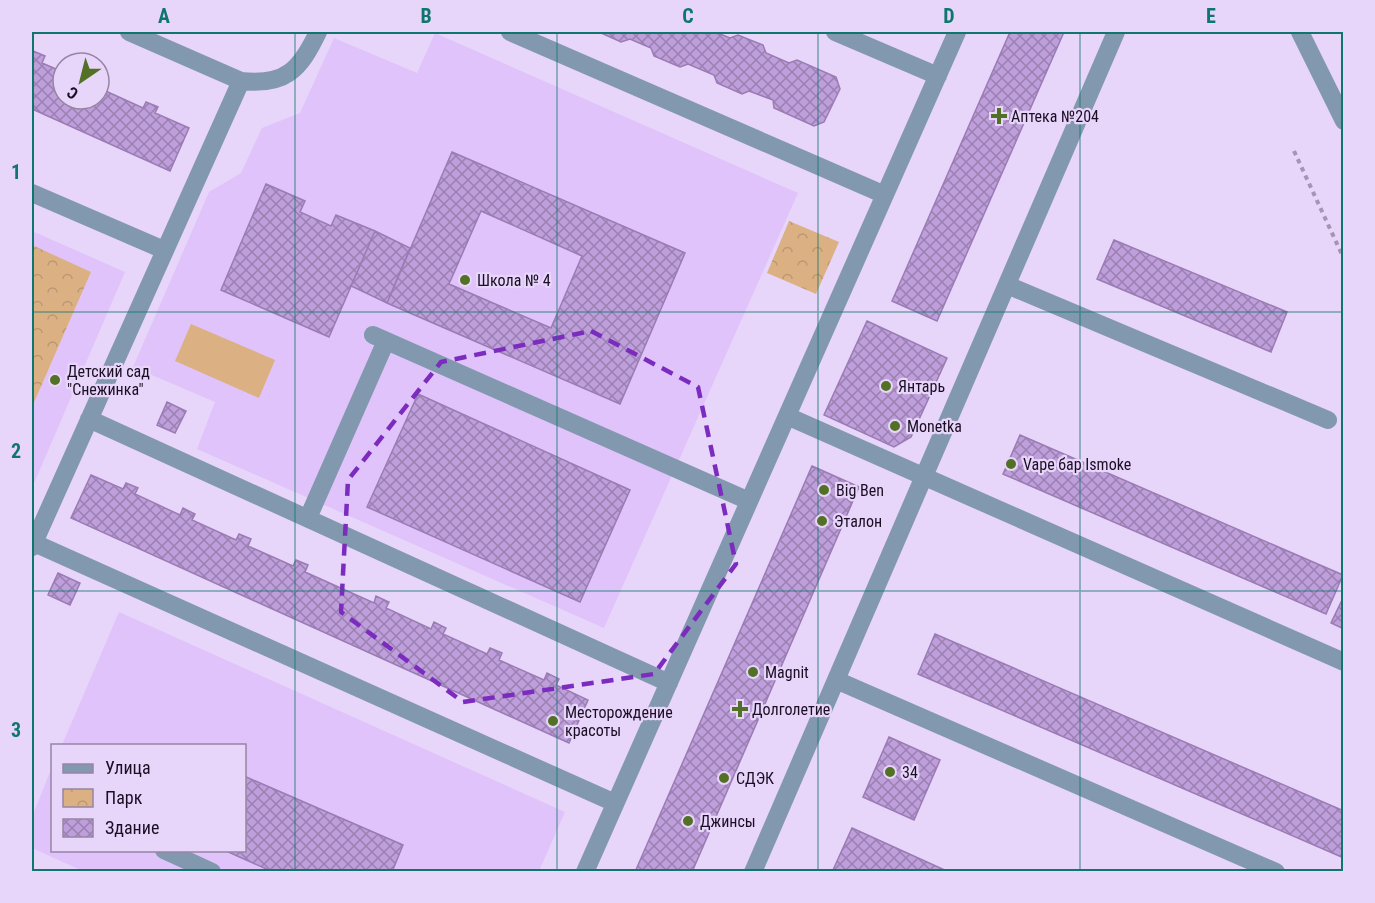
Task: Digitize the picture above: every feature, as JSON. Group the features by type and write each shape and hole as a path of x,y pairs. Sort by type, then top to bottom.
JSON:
{"street":[{"path":"129,32 241,81 261,83 297,68 308,54 318,32"},
{"path":"510,32 885,195"},
{"path":"835,32 938,76"},
{"path":"585,872 957,32"},
{"path":"753,872 1116,32"},
{"path":"1300,32 1344,121"},
{"path":"241,81 32,544 615,803"},
{"path":"32,193 164,250"},
{"path":"1007,285 1328,420"},
{"path":"308,518 379,338 749,501"},
{"path":"787,416 1344,662"},
{"path":"89,418 669,683"},
{"path":"836,680 1276,872"},
{"path":"168,852 212,872"}],"path":[{"path":"1294,152 1344,259"}],"highlighted area":[{"path":"591,331 698,387 736,564 654,674 463,702 341,612 348,480 441,362"}],"shaded area":[{"name":"Школа № 4","path":"435,33 798,193 604,628 197,449 215,402 133,367 209,192 241,173 262,128 300,113 334,38 417,73"},
{"name":"Детский сад \"Снежинка\"","path":"32,231 125,272 32,488"},
{"path":"119,612 565,812 539,871 85,872 32,848 32,817 51,770 51,852 246,852 246,744 62,744"}],"green space":[{"path":"789,221 839,242 816,294 767,273"},
{"path":"32,245 91,272 32,407"},
{"path":"191,324 275,360 259,398 175,361"}],"building":[{"path":"599,32 715,32 730,38 738,35 763,45 766,53 789,63 797,60 836,77 840,89 824,122 814,126 774,108 773,100 749,91 742,94 717,83 714,75 688,64 680,67 654,56 651,48 630,39 621,42"},
{"path":"1010,32 1064,32 937,321 892,301"},
{"path":"33,51 45,56 42,63 51,67 51,111 111,111 111,93 143,108 146,102 158,107 155,113 189,128 170,171 32,109"},
{"path":"452,152 685,253 620,404 387,303","holes":["481,211 582,256 551,328 449,284"]},
{"path":"266,184 305,201 300,212 331,226 336,215 375,231 329,337 221,290"},
{"path":"375,231 410,248 387,303 351,286"},
{"path":"1114,240 1287,312 1271,352 1097,279"},
{"name":"Янтарь","path":"867,321 947,358 911,437 894,447 824,415"},
{"path":"418,394 630,490 580,602 367,507"},
{"path":"167,402 186,411 175,433 157,425"},
{"path":"1020,435 1343,575 1326,614 1003,474"},
{"path":"812,466 859,487 692,872 635,872"},
{"path":"91,475 123,489 126,483 138,488 135,494 180,515 183,508 195,514 192,520 236,540 239,534 251,539 248,546 293,566 296,560 308,565 305,572 374,603 376,596 389,602 386,608 431,629 434,622 446,628 443,634 487,654 490,648 502,653 499,660 544,680 547,673 559,679 556,685 588,700 569,743 71,518"},
{"path":"58,573 80,583 70,605 48,595"},
{"path":"1344,598 1344,629 1331,623"},
{"path":"935,634 1344,811 1344,858 918,674"},
{"path":"889,737 940,760 914,820 863,797"},
{"path":"246,777 403,845 392,872 273,872 228,852 246,852"},
{"path":"852,828 949,872 833,870"}],"place":[{"name":"Аптека №204","path":"999,116"},
{"name":"Школа № 4","path":"465,280"},
{"name":"Детский сад \"Снежинка\"","path":"55,380"},
{"name":"Янтарь","path":"886,386"},
{"name":"Monetka","path":"895,426"},
{"name":"Vape бар Ismoke","path":"1011,464"},
{"name":"Big Ben","path":"824,490"},
{"name":"Эталон","path":"822,521"},
{"name":"Magnit","path":"753,672"},
{"name":"Долголетие","path":"740,709"},
{"name":"Месторождение красоты","path":"553,721"},
{"name":"34","path":"890,772"},
{"name":"СДЭК","path":"724,778"},
{"name":"Джинсы","path":"688,821"}]}
